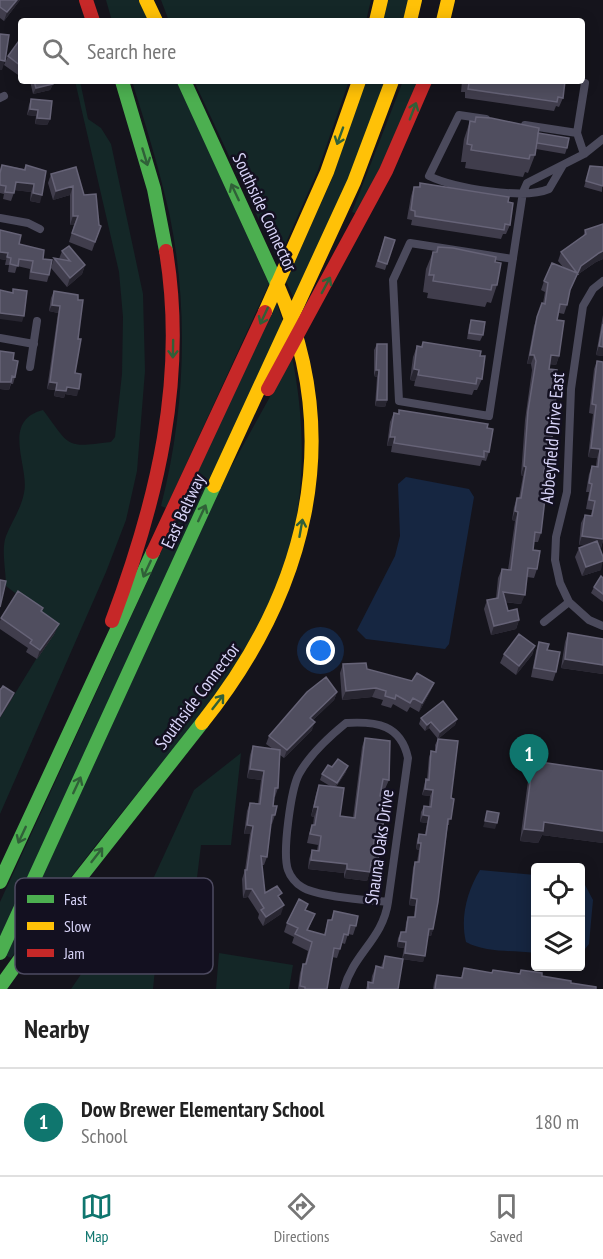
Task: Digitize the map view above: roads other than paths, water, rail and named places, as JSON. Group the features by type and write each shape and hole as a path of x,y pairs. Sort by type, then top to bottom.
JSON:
{"highway":[{"path":"86,0 92,18"},
{"path":"97,0 102,18"},
{"path":"146,0 155,18"},
{"path":"153,0 156,18"},
{"path":"377,18 381,0"},
{"path":"411,18 415,0"},
{"path":"444,18 448,0"},
{"path":"118,84 138,132"},
{"path":"64,744 133,571 153,505 168,431 173,338 167,256 163,226 123,84"},
{"name":"Southside Connector","path":"79,878 234,682 266,629 293,563 308,491 310,424 301,352 290,314 185,84"},
{"name":"East Beltway","path":"0,882 291,256 327,172 358,84"},
{"name":"East Beltway","path":"35,878 354,182 391,84"},
{"path":"234,445 282,366 362,218 391,162 423,84"},
{"name":"East Beltway","path":"0,953 15,920"},
{"name":"Southside Connector","path":"0,987 15,964"}],"street":[{"path":"584,154 577,133 585,84"},
{"path":"494,120 459,115 429,176 447,183 523,194 539,193 549,189 563,165"},
{"path":"518,124 577,133"},
{"path":"513,259 410,243 393,280 399,401 489,416 523,194 527,183 584,154 603,139"},
{"path":"0,218 28,223 40,229"},
{"name":"Abbeyfield Drive East","path":"568,602 560,583 555,560 556,537 567,492 571,389 583,306 593,289 603,281"},
{"path":"30,367 37,321"},
{"path":"0,338 34,344"},
{"path":"544,622 568,602 589,620 603,626"},
{"name":"Shauna Oaks Drive","path":"344,989 357,959 377,936 386,920 408,758 405,744 399,735 385,726 362,722 346,723 336,731 300,772 295,784 286,857 288,871 294,881 311,892 388,902"}],"water":[{"path":"406,477 469,489 474,497 449,644 445,649 366,639 357,630 395,556 400,536 398,484"},
{"path":"480,870 531,875 531,953 491,950 466,942 464,914 471,887"},
{"path":"585,885 593,900 589,944 585,949"}],"place":[{"name":"Dow Brewer Elementary School","path":"529,784"}]}
